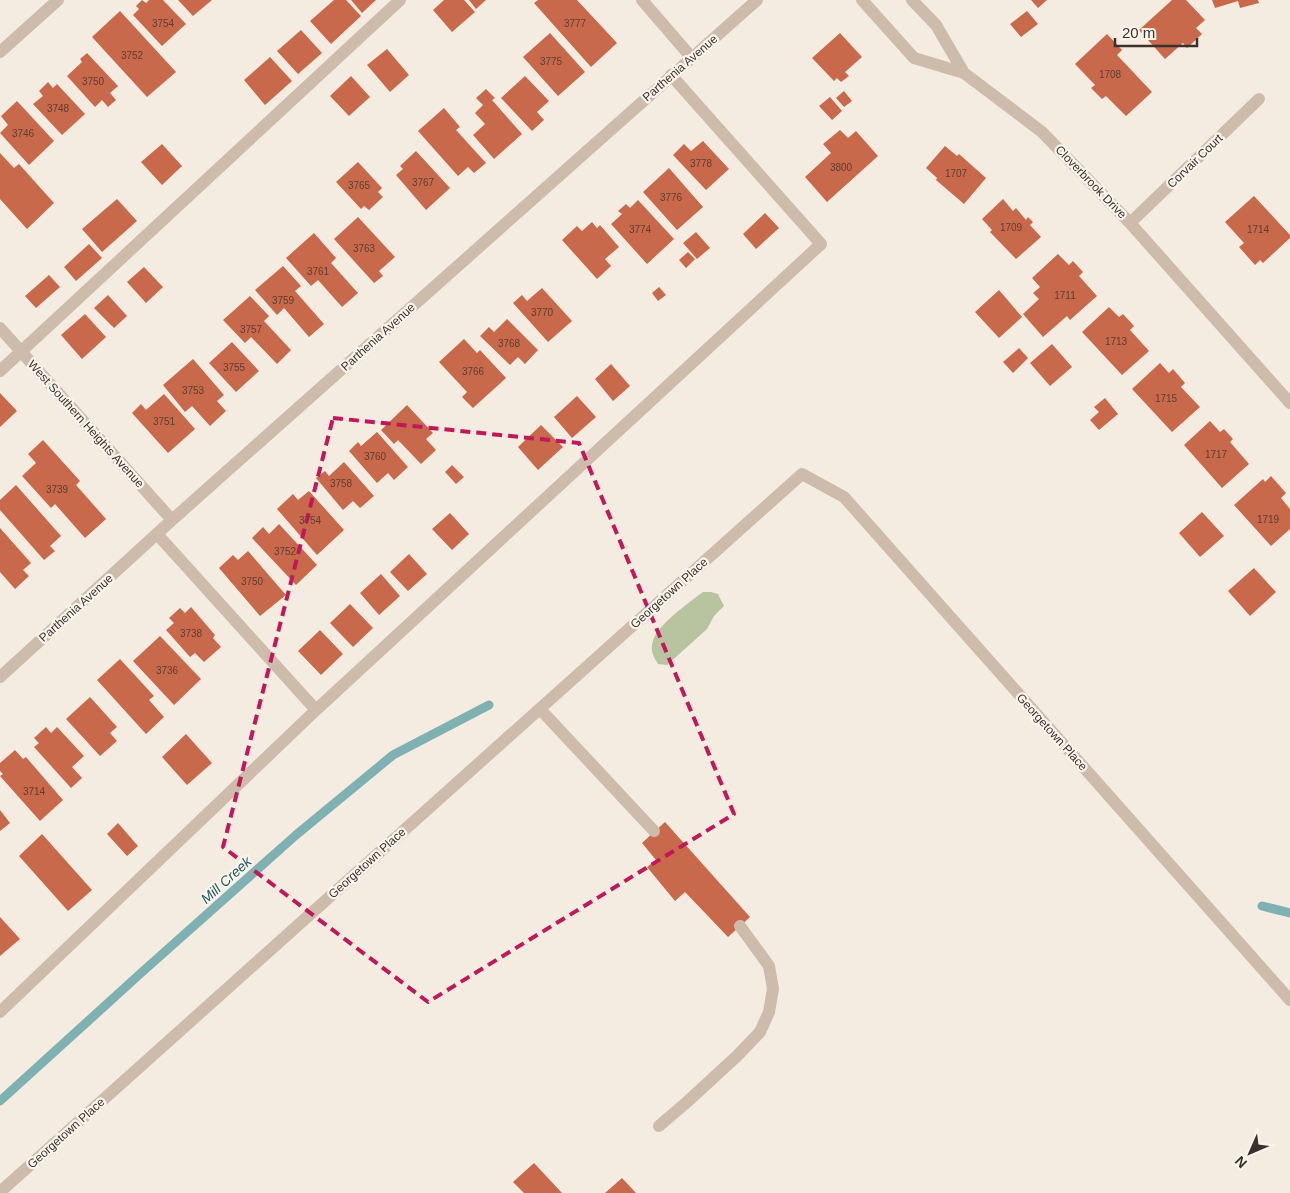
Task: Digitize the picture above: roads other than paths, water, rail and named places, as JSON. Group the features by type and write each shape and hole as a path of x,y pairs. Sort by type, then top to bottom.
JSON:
{"street":[{"path":"0,52 58,0"},
{"path":"0,371 400,0"},
{"path":"642,0 692,58"},
{"name":"Parthenia Avenue","path":"0,677 172,520 757,0"},
{"name":"Cloverbrook Drive","path":"862,0 914,58 964,73 1042,132 1130,223 1290,403"},
{"path":"912,0 936,25 964,73"},
{"path":"0,1012 316,710 821,244 672,75"},
{"name":"Corvair Court","path":"1130,223 1259,99"},
{"name":"West Southern Heights Avenue","path":"0,328 172,520"},
{"name":"Georgetown Place","path":"0,1192 802,474 844,497 1290,1000"},
{"path":"157,534 316,710"},
{"path":"540,708 654,832"},
{"path":"659,1126 687,1102 760,1032 769,1012 773,990 769,966 740,926"}],"waterway":[{"name":"Mill Creek","path":"0,1101 296,835 393,755 489,705"},
{"name":"Mill Creek","path":"1262,906 1290,913"}]}
